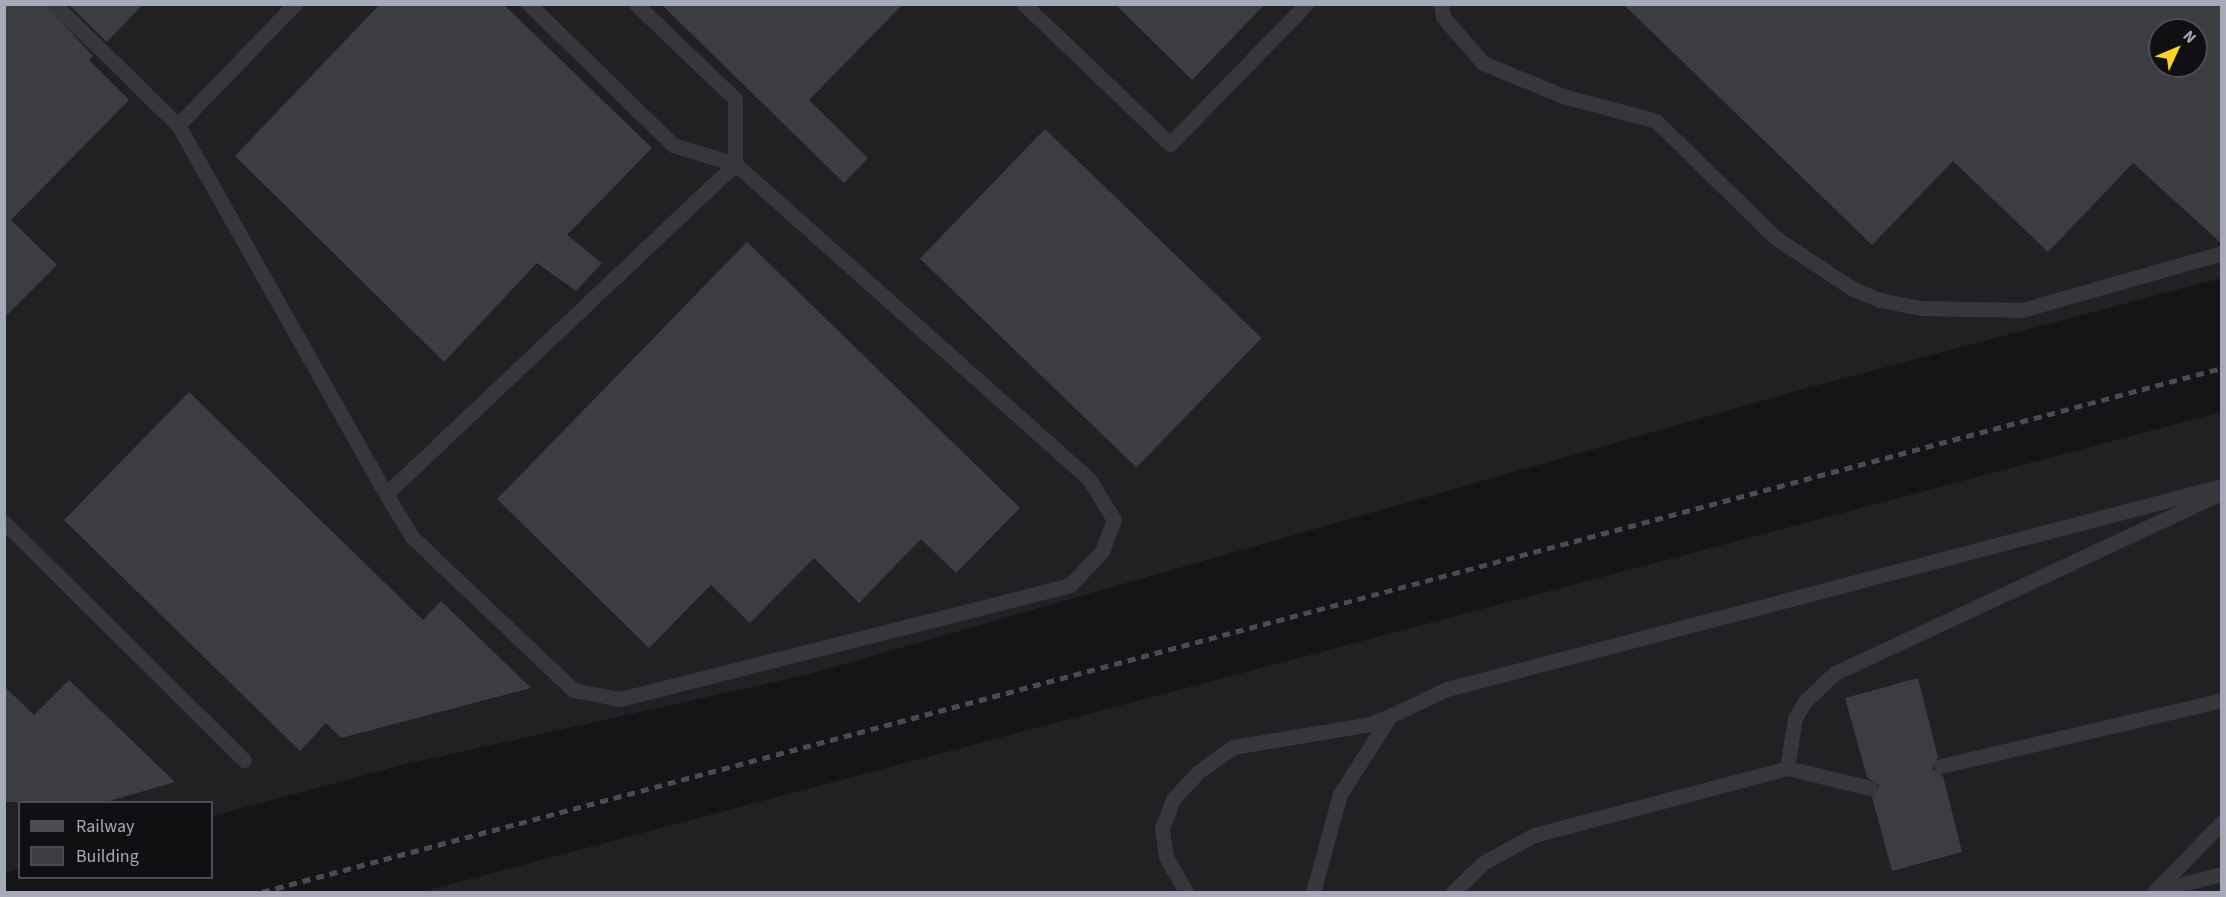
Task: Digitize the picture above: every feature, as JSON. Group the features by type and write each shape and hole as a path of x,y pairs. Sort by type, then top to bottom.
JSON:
{"lane":[{"path":"54,4 178,125 412,537 573,690 620,699 1070,585 1102,551 1114,520 1089,479 735,164 674,144 529,4"},
{"path":"178,125 295,4"},
{"path":"386,494 735,164 735,99 636,4"},
{"path":"1024,4 1170,144 1305,4"},
{"path":"1441,4 1443,17 1483,63 1563,96 1656,121 1776,238 1853,289 1880,300 1922,308 2022,310 2222,254"},
{"path":"1186,892 1166,857 1162,828 1173,799 1198,772 1233,747 1370,724 1447,689 2222,486"},
{"path":"1787,768 1795,718 1806,700 1835,673 2222,493"},
{"path":"4,522 244,760"},
{"path":"1941,766 2222,700"},
{"path":"1313,892 1340,794 1390,716"},
{"path":"1453,892 1483,863 1534,835 1787,768 1870,788"},
{"path":"2152,892 2222,822"},
{"path":"2152,892 2222,874"}],"shaded area":[{"path":"5,5 2221,5 2221,278 1792,392 806,675 402,765 213,816 213,801 18,801 18,869 5,873"},
{"path":"2221,412 2221,892 421,892"}],"building":[{"path":"4,4 45,4 93,56 89,60 129,100 11,220 57,265 4,318"},
{"path":"68,4 143,4 107,42"},
{"path":"380,4 503,4 652,148 567,235 602,263 576,291 537,263 444,362 235,156"},
{"path":"661,4 903,4 809,100 868,158 844,183"},
{"path":"1115,4 1265,4 1192,80"},
{"path":"1623,4 2222,4 2222,244 2133,163 2048,252 1953,161 1872,245"},
{"path":"1045,129 1262,338 1136,468 920,258"},
{"path":"747,242 1020,508 956,573 921,539 859,603 814,558 750,623 711,585 649,648 497,499"},
{"path":"189,392 423,620 441,601 531,688 341,738 326,723 300,751 64,520"},
{"path":"1918,678 1938,757 1932,769 1943,776 1962,852 1892,871 1872,797 1879,786 1867,777 1845,698"},
{"path":"69,680 175,782 109,801 4,802 4,686 34,715"}],"railway":[{"path":"262,892 2222,368"}]}
